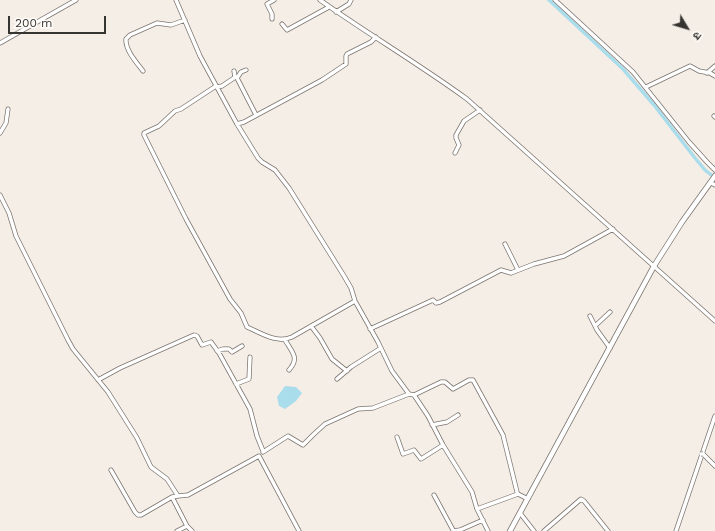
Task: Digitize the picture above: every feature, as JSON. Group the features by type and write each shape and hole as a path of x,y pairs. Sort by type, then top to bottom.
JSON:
{"street":[{"path":"0,43 76,0"},
{"path":"176,0 200,56 237,124 258,158 275,170 294,195 351,288 355,301 392,371 409,394"},
{"path":"272,18 272,14 267,4 274,0"},
{"path":"320,0 435,76 467,99 715,321"},
{"path":"336,12 349,4 351,0"},
{"path":"555,0 634,72 689,142 715,170"},
{"path":"282,24 287,30 329,7"},
{"path":"143,71 128,48 126,39 130,35 157,23 171,25 185,20"},
{"path":"237,124 244,122 322,80 346,64 346,55 371,42 376,37"},
{"path":"646,87 690,66 699,71 710,73 715,76"},
{"path":"707,73 715,66"},
{"path":"246,70 241,72 237,78 256,115"},
{"path":"234,71 234,78 222,86 217,86 181,109 175,111 159,126 144,133 186,219 230,299 241,313 247,327 277,339 285,340 355,301"},
{"path":"0,133 6,123 8,109"},
{"path":"455,152 459,146 456,135 464,121 480,110"},
{"path":"510,531 654,266 686,216 713,181"},
{"path":"0,195 9,213 16,236 68,340 108,392 137,438 151,467 167,479 178,496"},
{"path":"370,329 433,300 436,303 440,302 502,270 511,273 534,264 564,256 613,230"},
{"path":"505,244 518,270"},
{"path":"595,326 610,312"},
{"path":"590,316 610,348"},
{"path":"311,326 320,338 331,358 348,371"},
{"path":"98,380 120,368 194,335 197,336 201,345 211,342 250,408 257,436 263,451"},
{"path":"285,340 295,357 294,364 289,370"},
{"path":"217,351 229,349 232,352 242,346"},
{"path":"337,379 381,348"},
{"path":"236,384 249,379 250,358"},
{"path":"111,470 135,512 140,515 172,498 188,495 260,456 263,451 288,436 303,445 326,424 358,409 373,408 409,394 414,395 440,382 445,382 453,389 469,380 473,380 503,435 518,494"},
{"path":"414,395 472,492 477,509 488,531"},
{"path":"432,425 447,422 458,415"},
{"path":"676,531 715,416"},
{"path":"397,437 403,454 414,450 422,459 443,445"},
{"path":"702,454 715,466"},
{"path":"260,456 299,531"},
{"path":"434,494 452,531 460,530 483,520"},
{"path":"477,509 518,494 528,499"},
{"path":"172,498 187,526 192,531"},
{"path":"544,531 581,499 608,531"},
{"path":"520,514 534,531"},
{"path":"177,531 187,526"}],"water":[{"path":"285,386 296,387 302,393 296,401 285,409 279,406 277,397"}],"waterway":[{"path":"549,0 623,69 654,105 705,170 715,178"}]}
